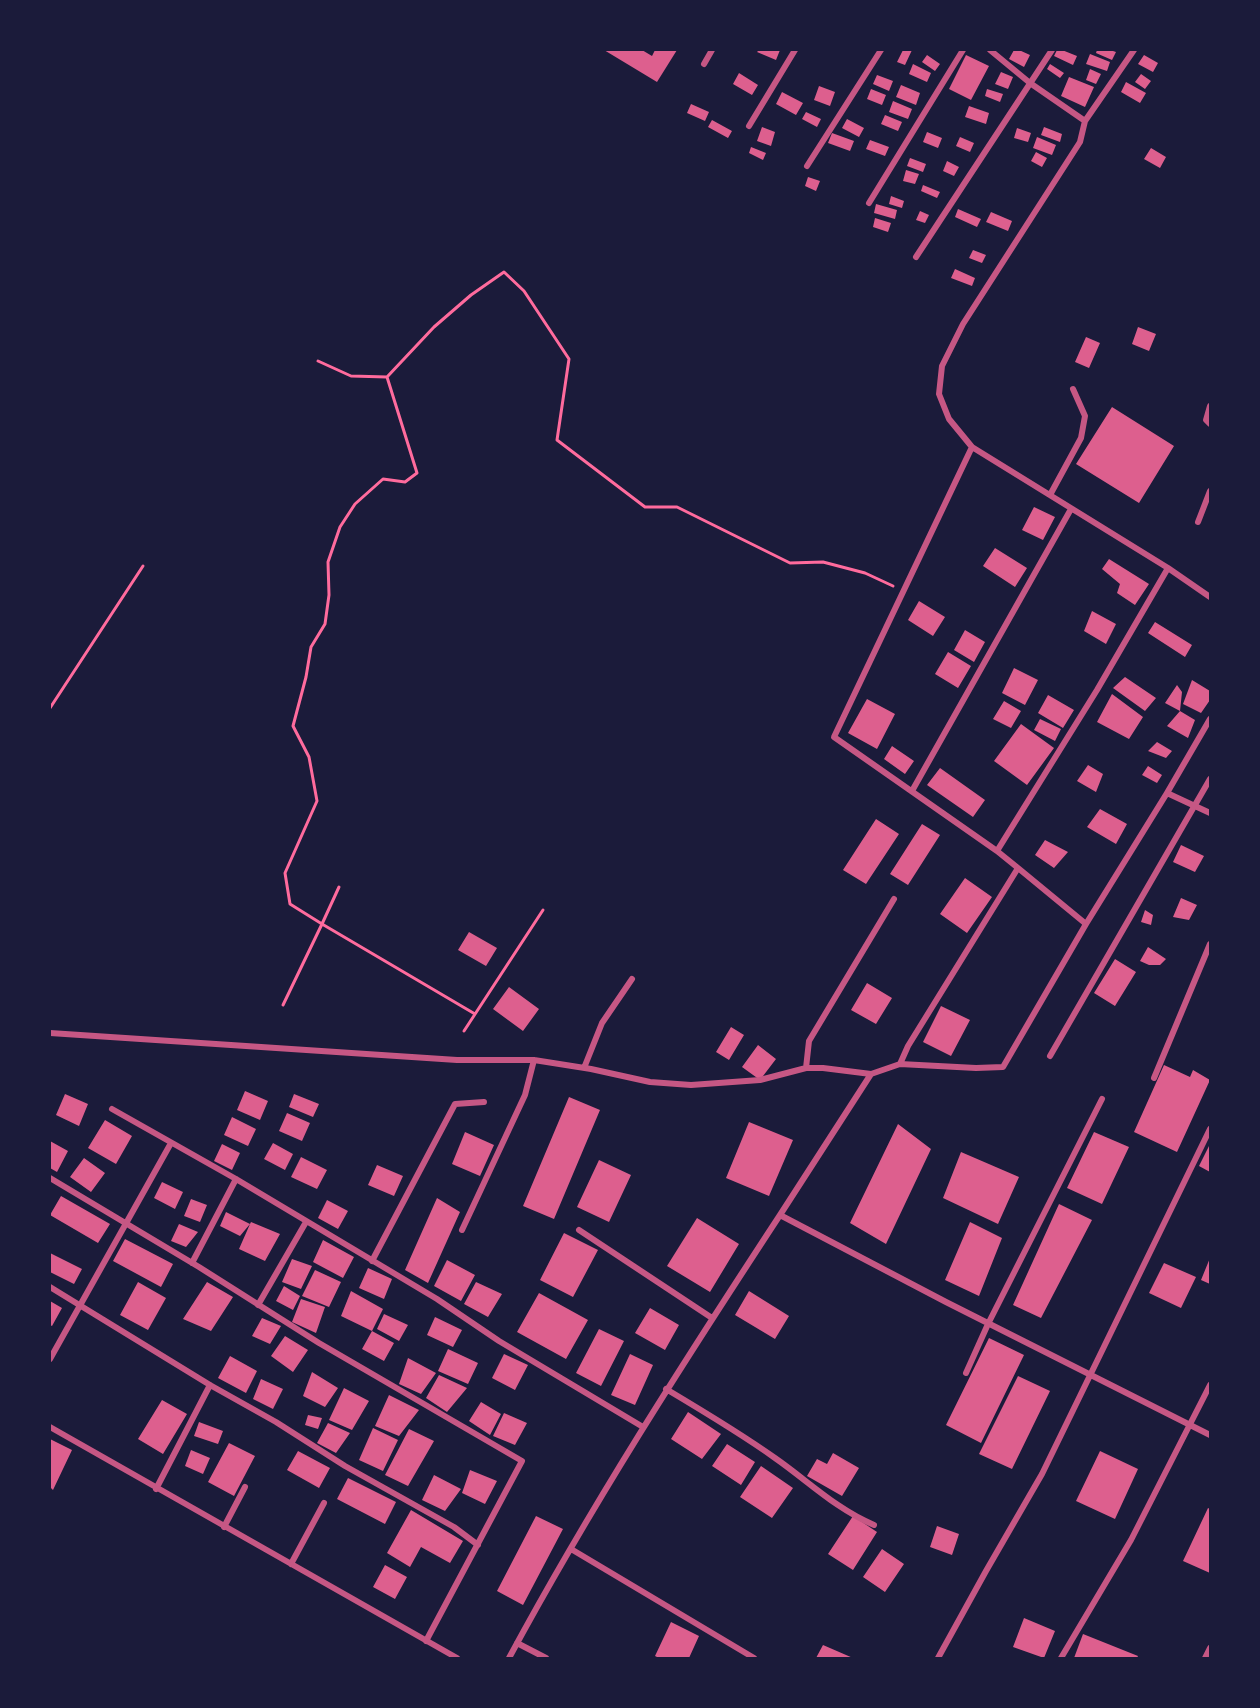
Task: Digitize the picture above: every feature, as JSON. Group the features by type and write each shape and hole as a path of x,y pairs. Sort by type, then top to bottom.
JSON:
{"street":[{"path":"704,64 712,50"},
{"path":"749,126 795,50"},
{"path":"807,166 881,50"},
{"path":"869,204 963,50"},
{"path":"990,50 1085,121"},
{"path":"916,257 1052,50"},
{"path":"1134,50 1085,121 1080,141 963,324 942,366 939,394 949,419 972,447 1168,568 1210,597"},
{"path":"1050,495 1081,438 1084,416 1073,389"},
{"path":"1210,406 1206,420 1210,424"},
{"path":"972,447 834,737 997,851 1086,924"},
{"path":"1198,522 1210,491"},
{"path":"912,791 1071,509"},
{"path":"997,851 1097,690 1168,568"},
{"path":"50,1034 457,1060 534,1060 650,1082 690,1085 760,1080 806,1068 872,1074 900,1064 1003,1067 1210,719"},
{"path":"1050,1056 1210,779"},
{"path":"1167,792 1196,804 1210,813"},
{"path":"900,1064 908,1046 1018,868"},
{"path":"806,1068 809,1041 894,899"},
{"path":"1154,1078 1210,944"},
{"path":"585,1068 602,1023 632,979"},
{"path":"462,1230 525,1095 534,1060"},
{"path":"508,1659 666,1389 872,1074"},
{"path":"966,1373 988,1324 1102,1099"},
{"path":"372,1261 455,1104 484,1102"},
{"path":"112,1109 236,1179 643,1427"},
{"path":"938,1659 1042,1474 1092,1376 1210,1129"},
{"path":"50,1359 171,1143"},
{"path":"50,1178 319,1343 522,1461 426,1641"},
{"path":"192,1263 236,1179"},
{"path":"780,1215 988,1324 1210,1436"},
{"path":"258,1305 306,1222"},
{"path":"579,1230 712,1318"},
{"path":"50,1287 210,1385 276,1422 345,1466 454,1527 478,1545"},
{"path":"156,1489 210,1385"},
{"path":"1061,1659 1131,1540 1210,1385"},
{"path":"666,1389 725,1424 853,1516 874,1525"},
{"path":"50,1427 457,1659"},
{"path":"224,1527 245,1487"},
{"path":"291,1564 324,1503"},
{"path":"571,1549 754,1659"},
{"path":"517,1643 546,1659"},
{"path":"1205,1659 1210,1648"}],"path":[{"path":"318,361 351,376 387,377 434,327 504,272 524,291 569,360 557,440 645,507 677,507 790,563 823,562 865,573 903,591"},
{"path":"387,377 417,473 405,482 383,479 355,504 340,527 328,562 329,595 325,624 311,647 306,677 292,726 309,757 317,801 285,873 290,904 475,1014"},
{"path":"50,708 143,566"},
{"path":"283,1005 339,888"},
{"path":"464,1031 543,910"}],"building":[{"path":"604,50 642,50 652,56 655,50 677,50 657,82"},
{"path":"759,50 780,50 776,60 757,52"},
{"path":"903,50 912,50 905,65 897,62"},
{"path":"1014,50 1030,55 1024,67 1009,59"},
{"path":"1057,50 1077,56 1073,65 1054,56"},
{"path":"1097,50 1116,52 1112,60 1096,53"},
{"path":"1090,54 1110,62 1107,71 1086,64"},
{"path":"927,55 940,64 935,71 922,62"},
{"path":"966,55 989,66 971,100 949,89"},
{"path":"1144,55 1158,63 1153,72 1138,64"},
{"path":"913,64 931,73 927,82 909,74"},
{"path":"1050,64 1064,73 1060,78 1047,69"},
{"path":"1090,69 1101,74 1096,84 1086,80"},
{"path":"1001,72 1013,77 1008,89 995,84"},
{"path":"739,73 758,85 752,95 733,84"},
{"path":"1141,74 1151,81 1145,89 1135,82"},
{"path":"877,75 893,81 889,91 873,84"},
{"path":"1069,77 1094,87 1085,107 1061,96"},
{"path":"1126,82 1146,93 1140,103 1121,92"},
{"path":"901,85 920,93 916,105 896,97"},
{"path":"819,86 835,92 830,106 814,100"},
{"path":"871,89 886,95 882,105 867,99"},
{"path":"987,89 1003,94 1000,102 985,96"},
{"path":"782,92 803,103 796,115 776,104"},
{"path":"893,101 912,109 908,119 889,112"},
{"path":"691,104 709,112 705,121 687,113"},
{"path":"969,106 989,113 986,124 965,117"},
{"path":"806,112 821,119 817,127 802,119"},
{"path":"885,115 902,122 898,131 881,124"},
{"path":"847,119 864,128 859,137 842,128"},
{"path":"712,120 732,131 728,138 708,127"},
{"path":"762,127 775,132 771,146 757,141"},
{"path":"1044,127 1062,134 1060,142 1041,135"},
{"path":"1017,128 1031,133 1028,142 1014,138"},
{"path":"927,132 942,138 938,148 923,142"},
{"path":"832,133 854,141 850,151 828,143"},
{"path":"960,137 974,143 970,152 956,146"},
{"path":"1037,137 1056,145 1052,155 1033,148"},
{"path":"870,140 889,147 885,156 866,149"},
{"path":"751,147 766,153 763,160 749,153"},
{"path":"1151,148 1166,157 1160,168 1144,159"},
{"path":"1036,152 1047,158 1042,167 1031,161"},
{"path":"910,158 926,164 923,172 907,166"},
{"path":"947,161 959,167 954,176 943,171"},
{"path":"906,170 919,174 915,184 903,181"},
{"path":"808,177 820,181 816,191 805,186"},
{"path":"923,185 940,192 937,198 921,191"},
{"path":"891,196 904,201 902,208 889,204"},
{"path":"876,204 897,210 895,219 874,213"},
{"path":"958,209 981,219 977,227 955,217"},
{"path":"920,211 929,215 925,223 916,220"},
{"path":"991,212 1012,221 1008,231 986,222"},
{"path":"875,218 891,223 888,232 873,227"},
{"path":"973,250 986,255 982,263 969,258"},
{"path":"955,269 975,278 972,286 951,278"},
{"path":"1138,327 1156,334 1149,351 1132,344"},
{"path":"1086,337 1100,343 1089,368 1075,362"},
{"path":"1112,407 1174,446 1139,503 1076,464"},
{"path":"1034,507 1055,517 1043,540 1022,530"},
{"path":"995,548 1027,568 1015,587 983,566"},
{"path":"1109,559 1149,584 1135,605 1117,593 1120,584 1102,569"},
{"path":"919,601 945,617 933,636 908,620"},
{"path":"1092,611 1116,624 1106,644 1084,631"},
{"path":"1155,622 1192,645 1185,657 1148,633"},
{"path":"965,630 985,642 974,662 954,650"},
{"path":"948,652 971,666 958,688 935,674"},
{"path":"1014,668 1038,680 1025,705 1002,693"},
{"path":"1125,677 1156,698 1145,711 1113,688"},
{"path":"1192,680 1210,691 1210,700 1201,713 1183,704"},
{"path":"1177,685 1182,692 1180,711 1165,703"},
{"path":"1112,694 1143,717 1129,739 1097,722"},
{"path":"1048,695 1074,710 1063,728 1038,713"},
{"path":"867,699 895,714 877,749 848,733"},
{"path":"1004,701 1021,711 1011,728 993,719"},
{"path":"1180,711 1195,720 1188,738 1167,726"},
{"path":"1040,719 1061,729 1055,741 1034,730"},
{"path":"1021,724 1054,748 1027,785 994,761"},
{"path":"1157,742 1172,751 1166,758 1148,751"},
{"path":"892,746 914,761 905,774 884,759"},
{"path":"1088,765 1103,774 1096,792 1077,781"},
{"path":"1148,766 1162,775 1157,783 1142,775"},
{"path":"940,768 985,800 973,817 927,785"},
{"path":"1100,809 1127,824 1116,844 1087,827"},
{"path":"876,819 899,834 866,884 843,870"},
{"path":"922,824 940,835 908,885 890,874"},
{"path":"1045,840 1068,852 1054,868 1035,855"},
{"path":"1181,845 1204,856 1195,872 1173,862"},
{"path":"965,878 992,897 967,933 940,914"},
{"path":"1181,898 1197,905 1189,920 1173,917"},
{"path":"1145,910 1153,915 1151,925 1141,922"},
{"path":"469,932 497,948 486,966 458,950"},
{"path":"1148,947 1166,959 1160,965 1149,965 1140,961"},
{"path":"1115,959 1136,972 1115,1006 1094,993"},
{"path":"867,983 892,998 876,1024 851,1010"},
{"path":"509,987 539,1009 523,1031 493,1009"},
{"path":"941,1006 970,1020 951,1056 923,1042"},
{"path":"731,1027 744,1035 729,1060 716,1052"},
{"path":"758,1045 776,1059 760,1080 742,1067"},
{"path":"1164,1065 1190,1077 1193,1070 1210,1080 1177,1152 1134,1132"},
{"path":"245,1091 268,1101 260,1120 237,1110"},
{"path":"65,1094 88,1104 79,1126 56,1115"},
{"path":"294,1094 319,1104 313,1117 289,1107"},
{"path":"569,1097 600,1110 554,1219 523,1206"},
{"path":"287,1113 310,1123 302,1141 279,1131"},
{"path":"232,1117 256,1129 248,1146 224,1135"},
{"path":"105,1120 132,1136 116,1164 88,1148"},
{"path":"749,1122 793,1140 769,1196 726,1178"},
{"path":"898,1124 931,1149 886,1244 850,1223"},
{"path":"465,1132 494,1145 480,1176 452,1164"},
{"path":"1094,1132 1129,1147 1102,1204 1067,1188"},
{"path":"50,1141 68,1151 57,1172 50,1168"},
{"path":"273,1143 293,1154 285,1170 264,1159"},
{"path":"222,1144 240,1153 232,1170 214,1161"},
{"path":"1210,1144 1210,1172 1199,1166"},
{"path":"961,1152 1019,1177 998,1224 943,1198"},
{"path":"301,1157 327,1170 317,1189 291,1177"},
{"path":"84,1158 105,1173 91,1192 70,1177"},
{"path":"599,1160 631,1175 609,1222 577,1207"},
{"path":"377,1165 403,1176 394,1196 368,1185"},
{"path":"162,1182 183,1192 175,1209 154,1198"},
{"path":"61,1196 110,1224 98,1243 50,1215"},
{"path":"437,1198 460,1212 428,1283 405,1270"},
{"path":"191,1199 207,1205 200,1222 184,1216"},
{"path":"327,1200 348,1211 338,1229 318,1218"},
{"path":"1059,1204 1092,1220 1041,1318 1013,1305"},
{"path":"226,1212 250,1224 240,1236 220,1226"},
{"path":"697,1218 739,1244 710,1292 667,1266"},
{"path":"251,1222 280,1234 265,1261 239,1249"},
{"path":"970,1222 1002,1238 979,1296 945,1280"},
{"path":"179,1224 198,1232 186,1247 171,1241"},
{"path":"564,1233 598,1250 573,1297 540,1280"},
{"path":"125,1239 173,1264 161,1287 113,1261"},
{"path":"323,1240 354,1257 343,1278 313,1262"},
{"path":"50,1253 82,1269 74,1284 50,1272"},
{"path":"1210,1258 1210,1284 1201,1280"},
{"path":"292,1259 312,1266 301,1289 282,1282"},
{"path":"447,1260 475,1275 461,1301 434,1286"},
{"path":"1164,1263 1196,1277 1181,1308 1149,1293"},
{"path":"368,1268 392,1279 384,1299 359,1288"},
{"path":"315,1270 341,1282 329,1307 302,1296"},
{"path":"138,1282 166,1298 148,1330 120,1315"},
{"path":"207,1282 233,1297 211,1331 183,1319"},
{"path":"476,1282 502,1294 488,1317 464,1304"},
{"path":"284,1286 300,1296 293,1310 276,1301"},
{"path":"351,1291 383,1309 372,1331 341,1316"},
{"path":"749,1291 789,1316 775,1339 735,1315"},
{"path":"539,1293 588,1320 566,1359 517,1332"},
{"path":"301,1299 325,1307 316,1333 292,1322"},
{"path":"50,1301 62,1308 52,1326 50,1325"},
{"path":"650,1308 679,1325 665,1350 635,1333"},
{"path":"384,1314 408,1325 399,1341 377,1329"},
{"path":"435,1317 462,1330 453,1347 427,1335"},
{"path":"262,1318 281,1326 270,1344 252,1336"},
{"path":"599,1329 624,1341 601,1386 576,1373"},
{"path":"372,1331 394,1343 384,1361 362,1349"},
{"path":"285,1336 308,1350 293,1372 271,1356"},
{"path":"989,1338 1024,1355 981,1443 946,1425"},
{"path":"448,1349 478,1363 468,1384 438,1371"},
{"path":"504,1354 528,1365 515,1390 492,1378"},
{"path":"630,1354 653,1365 635,1405 611,1395"},
{"path":"230,1356 257,1371 246,1393 218,1378"},
{"path":"408,1358 436,1373 421,1394 399,1384"},
{"path":"312,1372 338,1388 325,1407 303,1396"},
{"path":"439,1375 467,1388 447,1412 426,1398"},
{"path":"1018,1376 1050,1391 1012,1469 979,1454"},
{"path":"261,1379 283,1389 273,1409 253,1399"},
{"path":"344,1388 369,1401 352,1430 329,1420"},
{"path":"389,1395 419,1410 399,1436 375,1426"},
{"path":"162,1400 187,1414 163,1454 138,1439"},
{"path":"481,1402 501,1414 490,1435 469,1421"},
{"path":"688,1412 721,1434 702,1459 671,1439"},
{"path":"504,1413 527,1423 515,1445 493,1436"},
{"path":"308,1415 322,1418 318,1429 305,1425"},
{"path":"199,1422 223,1431 218,1444 194,1436"},
{"path":"328,1423 350,1433 336,1453 317,1443"},
{"path":"373,1428 398,1440 383,1471 359,1460"},
{"path":"409,1429 434,1441 408,1486 385,1475"},
{"path":"50,1439 72,1450 53,1490 50,1487"},
{"path":"229,1443 255,1456 234,1496 208,1482"},
{"path":"727,1444 755,1462 741,1485 712,1466"},
{"path":"191,1450 210,1458 203,1474 185,1466"},
{"path":"298,1451 330,1468 319,1488 287,1470"},
{"path":"1100,1451 1138,1469 1115,1519 1076,1501"},
{"path":"833,1453 859,1468 842,1496 807,1476 817,1459 827,1464"},
{"path":"761,1466 793,1488 772,1518 740,1497"},
{"path":"470,1470 497,1481 485,1504 462,1493"},
{"path":"434,1475 461,1489 445,1511 422,1500"},
{"path":"348,1478 396,1502 385,1524 337,1499"},
{"path":"1208,1508 1210,1509 1210,1573 1183,1561"},
{"path":"411,1510 463,1541 450,1563 421,1547 410,1567 387,1553"},
{"path":"536,1516 563,1529 523,1605 497,1591"},
{"path":"853,1516 877,1532 853,1570 828,1554"},
{"path":"937,1526 959,1534 952,1555 930,1547"},
{"path":"882,1549 904,1564 885,1592 863,1577"},
{"path":"385,1565 407,1577 395,1599 373,1587"},
{"path":"1024,1618 1055,1631 1044,1658 1013,1647"},
{"path":"671,1622 699,1636 689,1658 655,1656"},
{"path":"1083,1634 1138,1656 1137,1658 1074,1658"},
{"path":"823,1645 853,1658 816,1658"}]}
